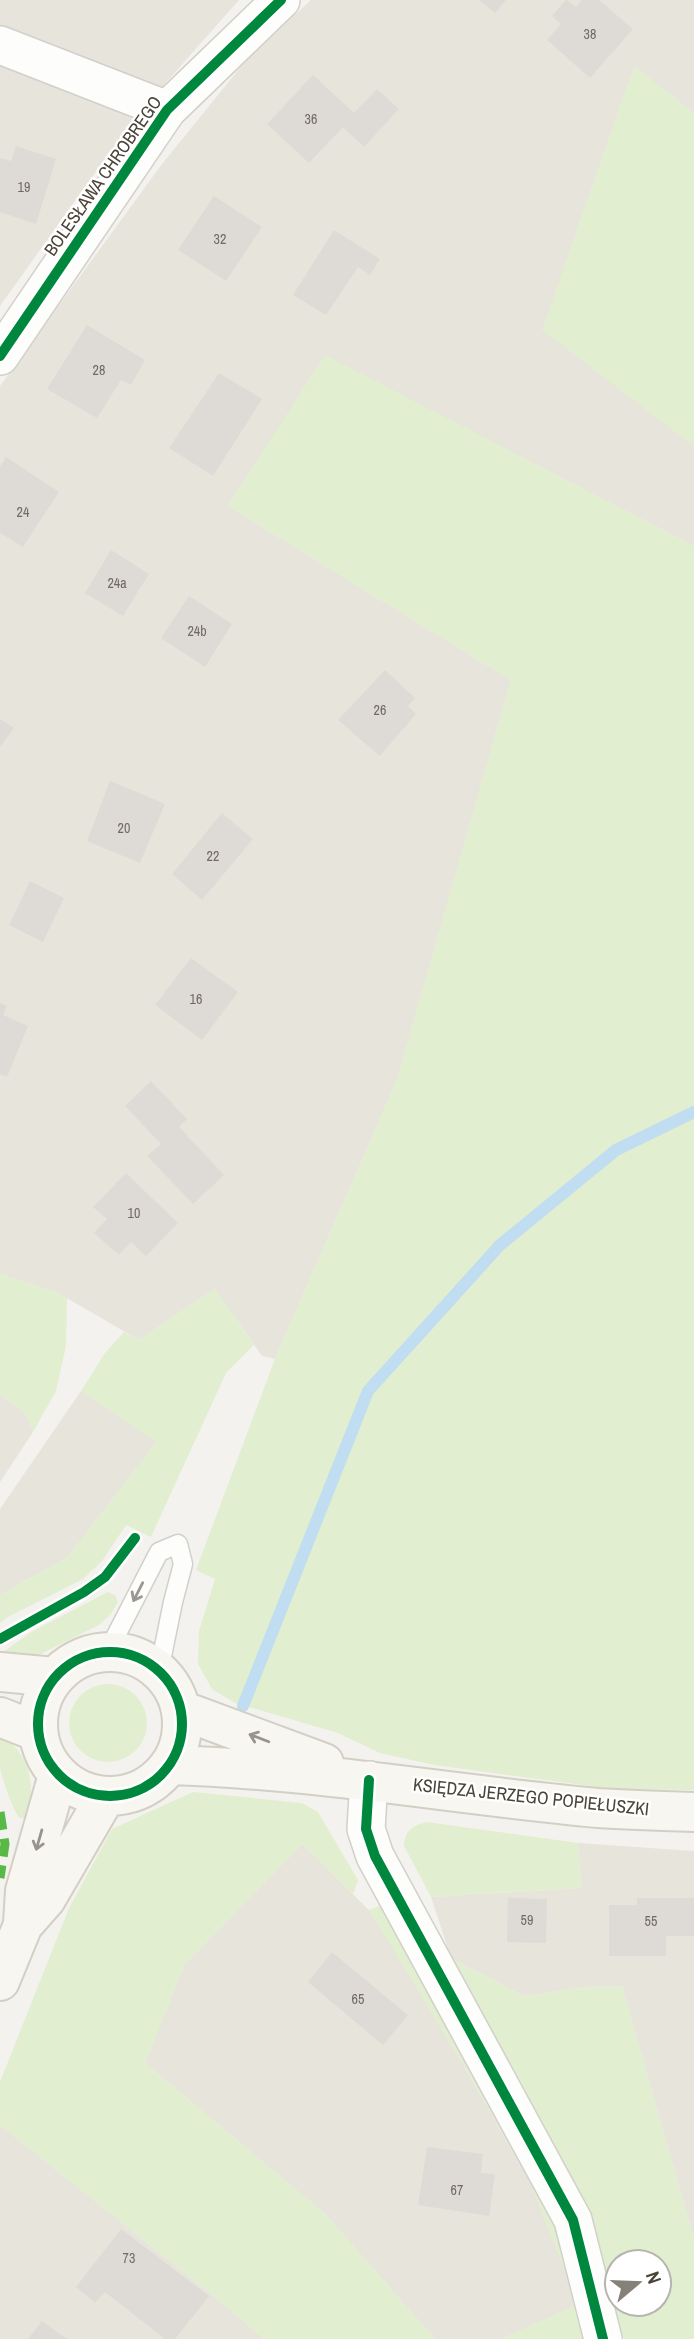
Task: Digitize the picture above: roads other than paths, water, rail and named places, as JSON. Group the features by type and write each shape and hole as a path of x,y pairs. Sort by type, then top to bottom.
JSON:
{"street":[{"name":"BOLESŁAWA CHROBREGO","path":"0,356 167,110 281,0"},
{"path":"0,45 167,110"},
{"path":"108,1651 128,1653 159,1671 169,1681 181,1710 183,1729 177,1753 164,1773 145,1788 123,1796 99,1796 76,1788 58,1775 45,1756 38,1732 38,1712 44,1693 55,1677 70,1663 88,1654 108,1651"},
{"path":"0,1672 55,1677"},
{"name":"KSIĘDZA JERZEGO POPIEŁUSZKI","path":"181,1710 369,1780"},
{"path":"0,1717 38,1732"},
{"name":"KSIĘDZA JERZEGO POPIEŁUSZKI","path":"169,1765 233,1767 369,1780 599,1808 694,1812"},
{"path":"0,1981 23,1925 25,1891 58,1775"},
{"path":"369,1780 366,1829 376,1856 573,2220 603,2339"},
{"path":"23,1925 46,1899 106,1796"}],"lane":[{"path":"108,1651 159,1552 178,1544 183,1564 159,1671"}],"waterway":[{"path":"243,1706 368,1391 500,1245 616,1150 694,1112"}]}
